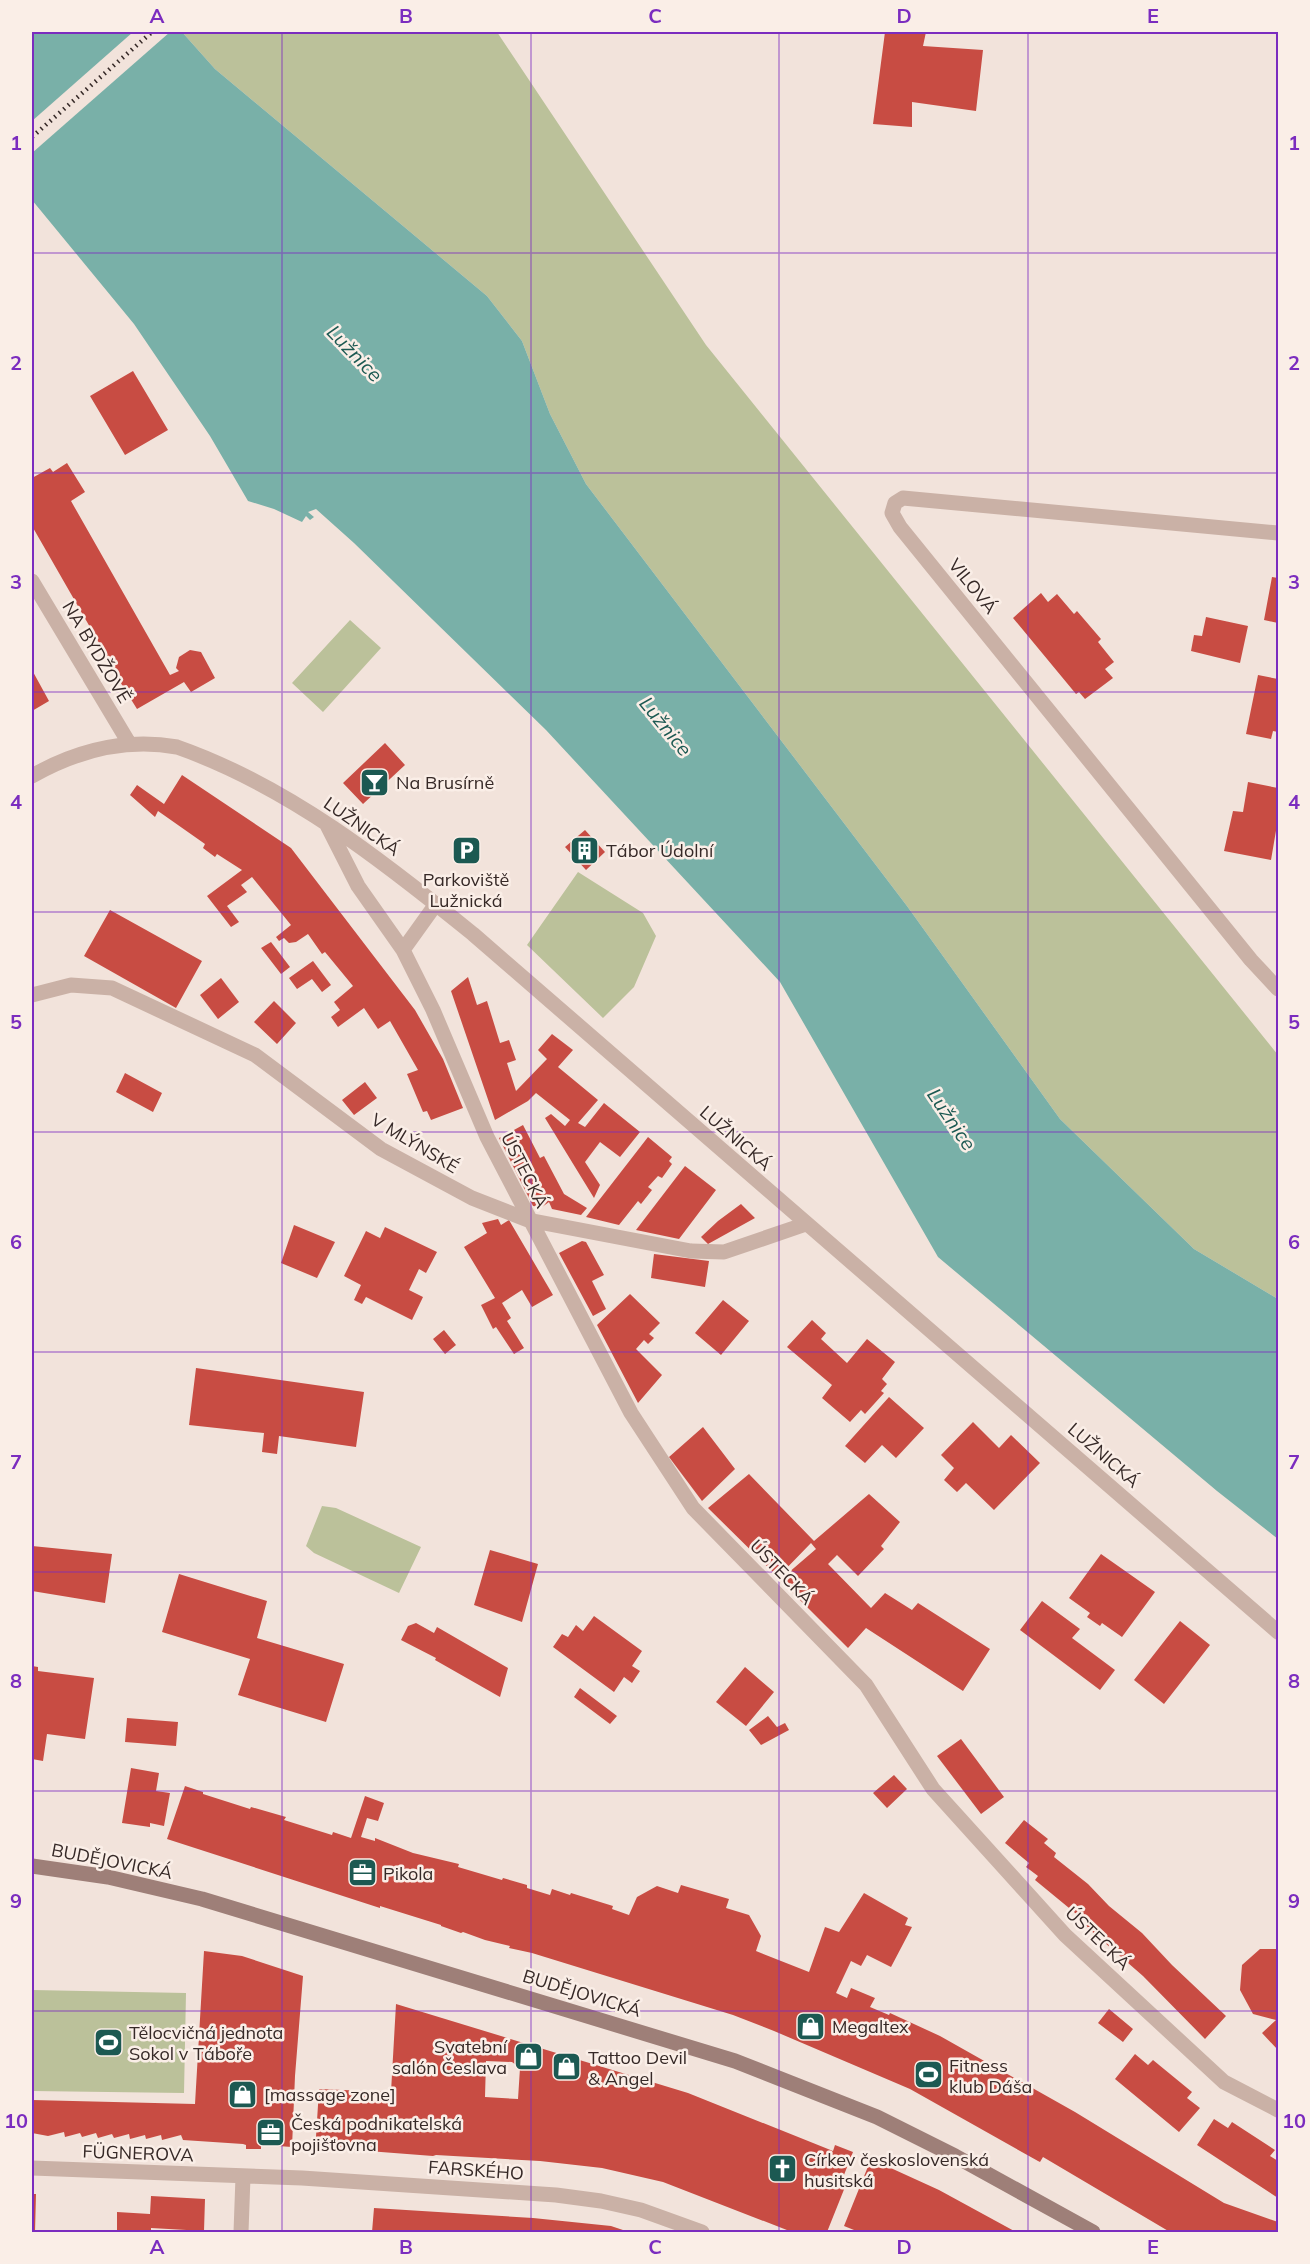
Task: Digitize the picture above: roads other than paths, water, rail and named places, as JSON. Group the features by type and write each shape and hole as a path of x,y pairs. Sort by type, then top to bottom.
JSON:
{"main road":[{"name":"BUDĚJOVICKÁ","path":"32,1866 108,1877 202,1899 735,2061 887,2122 1093,2232"}],"street":[{"name":"VILOVÁ","path":"1278,533 903,498 895,503 892,513 907,536 1244,951 1278,989"},
{"name":"NA BYDŽOVĚ","path":"32,581 129,743"},
{"name":"LUŽNICKÁ","path":"32,776 65,760 106,747 129,743 161,744 193,752 279,793 363,848 473,934 1278,1632"},
{"name":"ÚSTECKÁ","path":"327,825 358,886 403,950 433,1010 487,1137 528,1220 631,1413 693,1508 866,1684 933,1789 1065,1935 1224,2082 1278,2110"},
{"path":"403,950 436,904"},
{"name":"V MLÝNSKÉ","path":"32,994 71,985 112,988 255,1055 381,1149 472,1198 528,1220 691,1251 724,1252 806,1224"},
{"name":"FÜGNEROVA","path":"32,2168 243,2176"},
{"path":"242,2232 243,2176"},
{"name":"FARSKÉHO","path":"243,2176 556,2195 601,2201 641,2210 702,2232"}],"water":[{"name":"Lužnice","path":"32,32 182,32 215,69 487,296 522,341 550,414 586,484 907,906 1060,1119 1194,1249 1278,1299 1278,1539 1217,1491 938,1257 780,982 546,730 354,543 316,509 308,512 314,517 310,520 306,516 302,522 274,509 248,501 210,436 134,324 32,200"}],"railway":[{"path":"32,137 152,32"}],"place":[{"name":"Na Brusírně","path":"375,782"},
{"name":"Parkoviště Lužnická","path":"466,850"},
{"name":"Tábor Údolní","path":"585,850"},
{"name":"Pikola","path":"362,1873"},
{"name":"Megaltex","path":"811,2026"},
{"name":"Tělocvičná jednota Sokol v Táboře","path":"108,2042"},
{"name":"Svatební salón Česlava","path":"528,2056"},
{"name":"Tattoo Devil & Angel","path":"567,2067"},
{"name":"Fitness klub Dáša","path":"928,2075"},
{"name":"[massage zone]","path":"243,2094"},
{"name":"Česká podnikatelská pojišťovna","path":"270,2133"},
{"name":"Církev československá husitská","path":"783,2169"}]}
